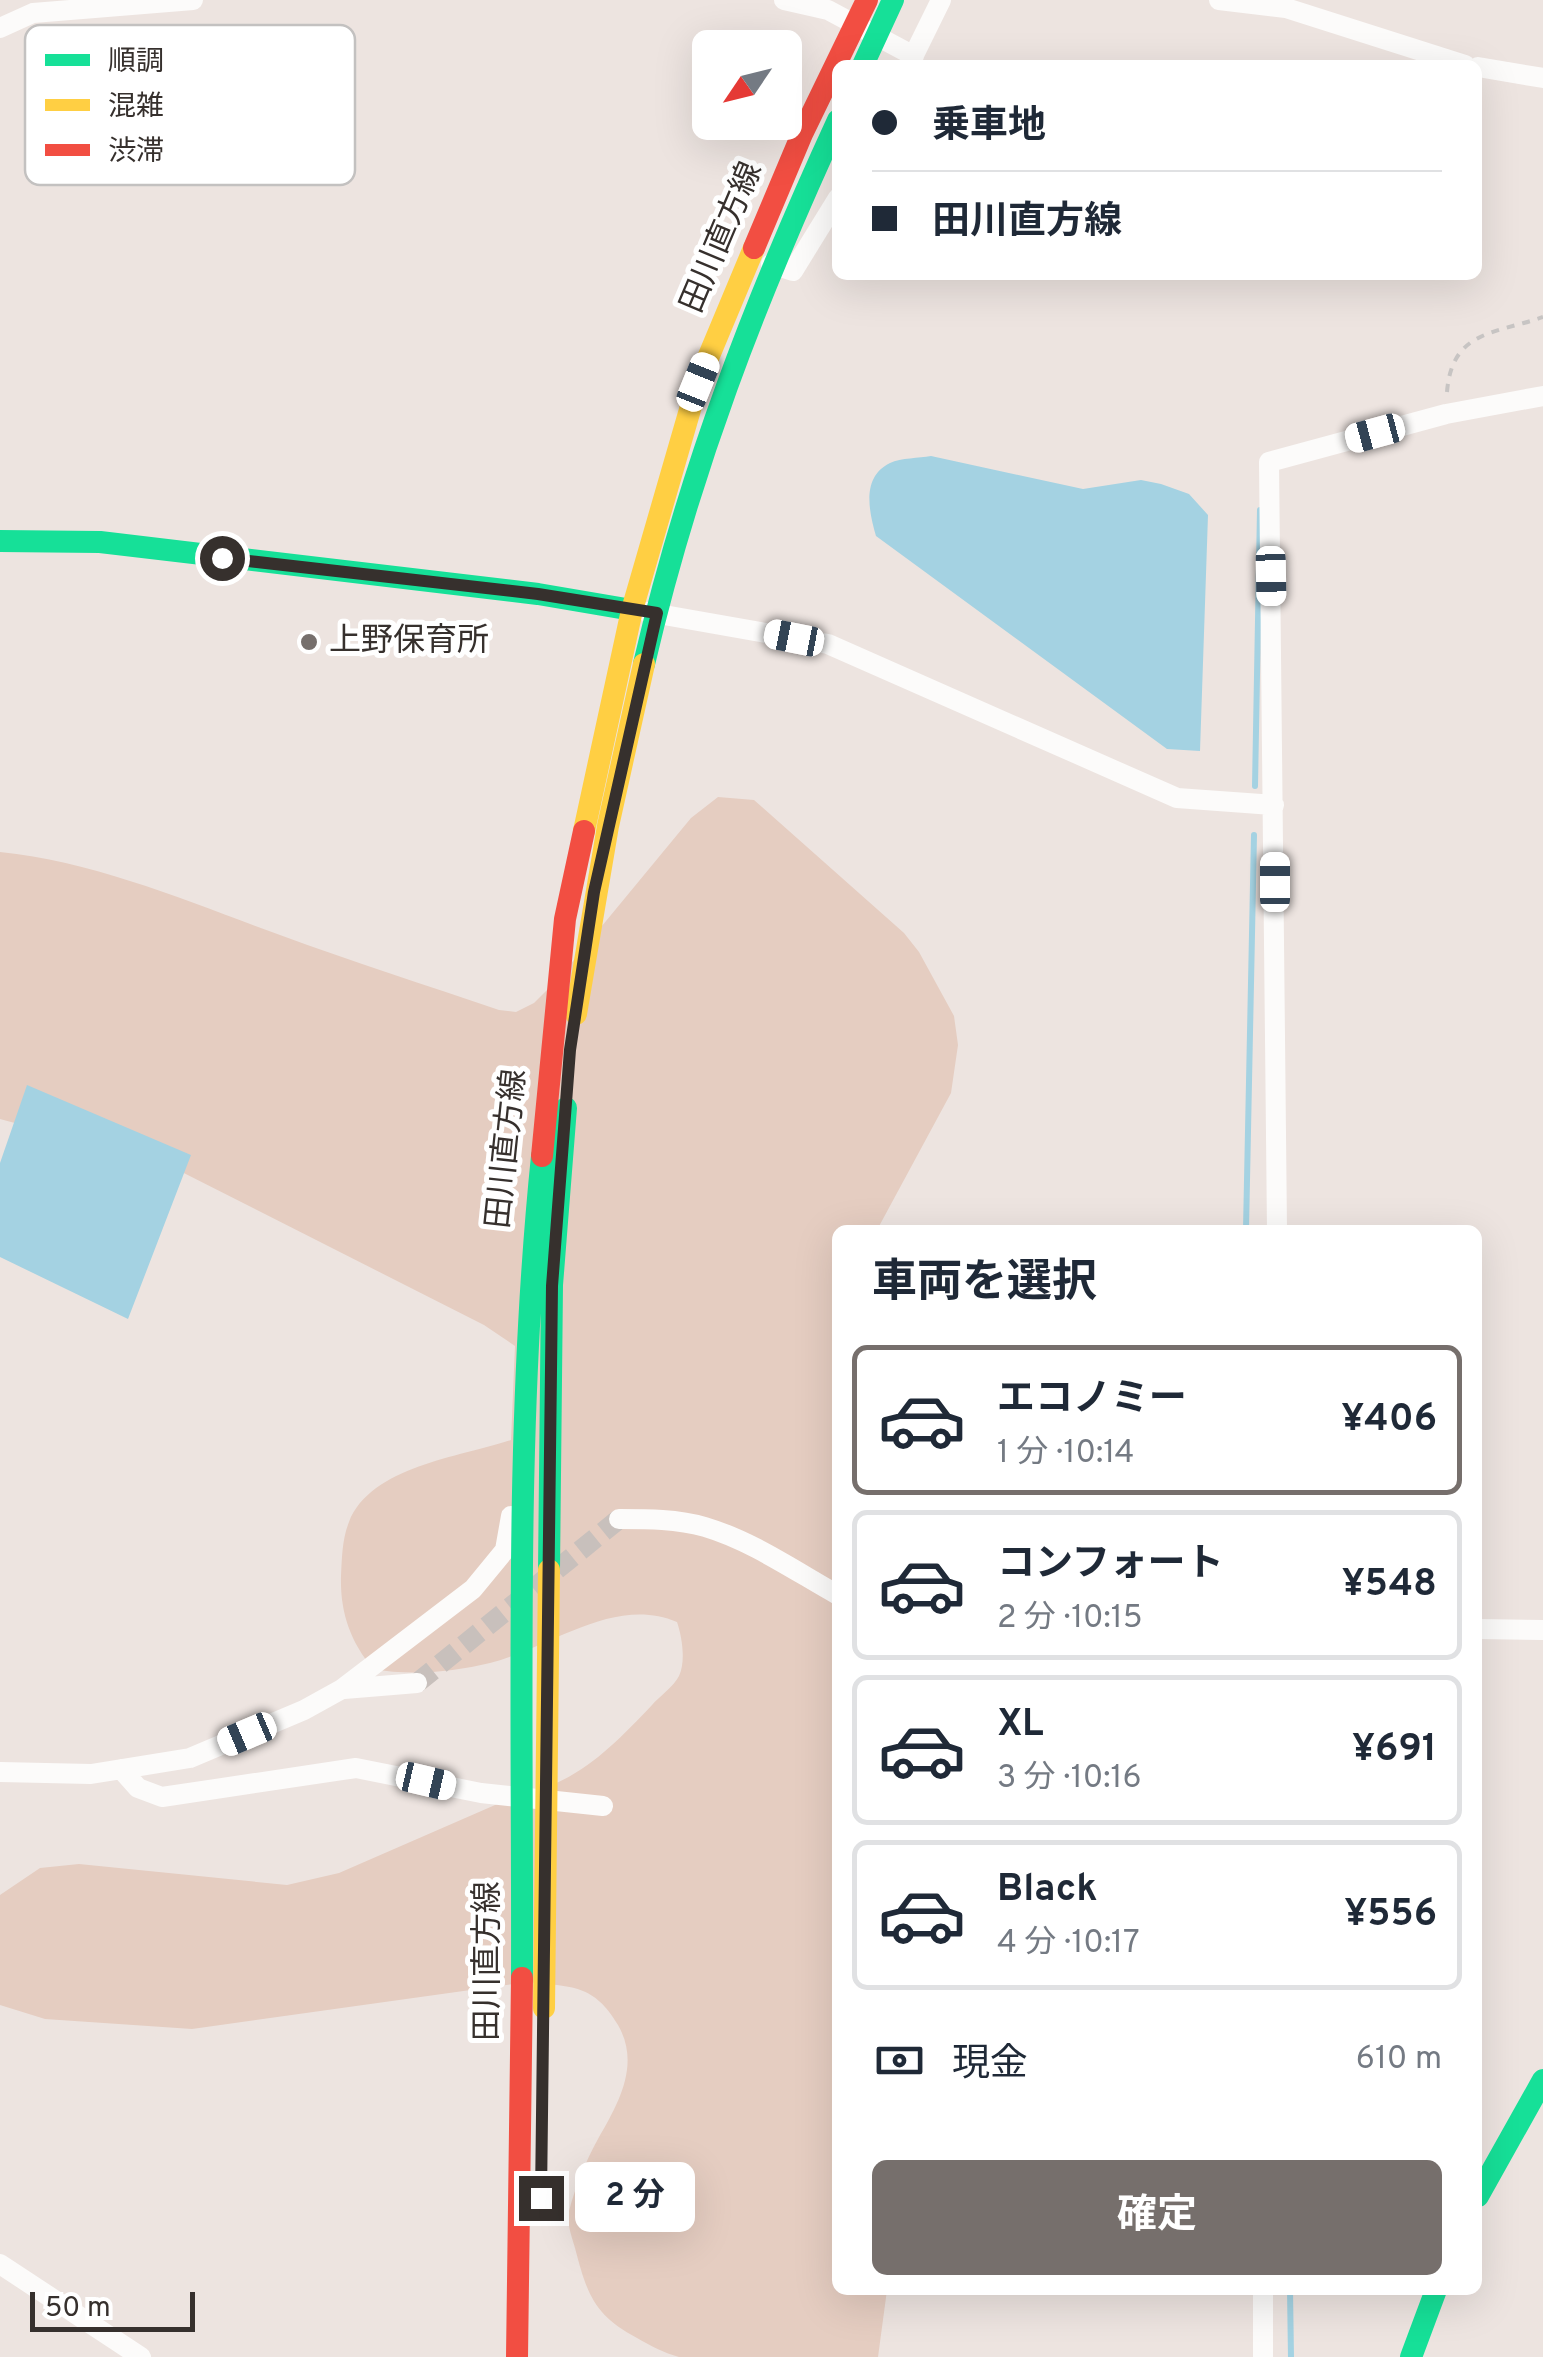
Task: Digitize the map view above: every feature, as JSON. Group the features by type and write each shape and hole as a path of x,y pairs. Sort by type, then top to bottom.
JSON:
{"main road":[{"name":"田川直方線","path":"838,60 868,0"},
{"path":"865,60 894,0"},
{"name":"田川直方線","path":"538,2357 552,1286 570,1050 594,892 657,613 698,382 802,134 832,73"},
{"name":"田川直方線","path":"517,2357 528,1282 565,920 632,610 727,384 771,264 832,133"},
{"path":"0,542 100,542 538,594 632,610"},
{"path":"1482,2189 1543,2080"},
{"path":"1411,2357 1434,2295"}],"street":[{"path":"0,28 33,12 193,0"},
{"path":"784,0 828,10 907,56 942,0"},
{"path":"1219,0 1286,8 1449,60"},
{"path":"1482,68 1543,78"},
{"path":"771,264 793,271 832,208"},
{"path":"1276,1225 1269,462 1446,414 1543,396"},
{"path":"632,610 828,644 1176,798 1274,805"},
{"path":"0,1772 91,1774 190,1758 342,1690 473,1589 505,1550 524,1448"},
{"path":"619,1519 661,1519 706,1528 758,1550 832,1592"},
{"path":"1482,1629 1543,1630"},
{"path":"342,1690 417,1683"},
{"path":"121,1769 138,1788 162,1797 356,1768 480,1793 603,1806"},
{"path":"0,2264 141,2357"},
{"path":"1262,2357 1263,2295"}],"path":[{"path":"1446,414 1449,369 1463,346 1491,332 1543,317"}],"shaded area":[{"path":"718,797 754,800 904,933 919,952 954,1016 958,1045 951,1093 880,1225 832,1225 832,2295 886,2295 878,2357 679,2357 637,2338 602,2312 584,2278 568,2215 585,2165 619,2098 627,2055 625,2040 609,2012 580,1990 528,1982 192,2029 45,2019 0,2005 0,1895 40,1868 79,1864 287,1885 339,1873 576,1773 608,1749 674,1684 683,1656 677,1622 653,1615 630,1615 606,1619 513,1656 476,1666 417,1673 373,1669 358,1648 342,1602 342,1555 349,1522 360,1503 397,1476 511,1440 515,1346 484,1325 166,1164 0,1119 0,852 107,874 389,973 499,1010 516,1012 534,1003 559,978 691,818"}],"water":[{"path":"931,456 1083,489 1141,480 1189,494 1208,515 1200,751 1167,749 876,536 870,506 875,477 894,461"},
{"path":"27,1085 191,1155 128,1319 0,1257 0,1163"}],"waterway":[{"path":"1255,786 1260,510"},
{"path":"1246,1225 1254,835"},
{"path":"1290,2295 1291,2357"}],"tunnel":[{"path":"417,1683 619,1519"}],"traffic: fast":[{"path":"865,60 893,0"},
{"path":"644,664 682,523 727,387 832,134"},
{"path":"0,541 100,542 538,594 632,610"},
{"path":"549,1570 552,1285 566,1108"},
{"path":"522,1978 524,1464 533,1258 542,1156"},
{"path":"1482,2189 1543,2080"},
{"path":"1411,2357 1434,2295"}],"traffic: slow":[{"path":"584,831 632,610 698,382 754,248"},
{"path":"576,1014 608,826 644,664"},
{"path":"544,2008 549,1570"}],"traffic: jam":[{"path":"838,60 867,0"},
{"path":"754,248 832,72"},
{"path":"542,1156 565,919 584,831"},
{"path":"517,2357 522,1978"}],"place":[{"name":"上野保育所","path":"309,642"}],"route":[{"path":"222,558 538,594 657,613 594,892 570,1050 552,1286 541,2198"}]}
